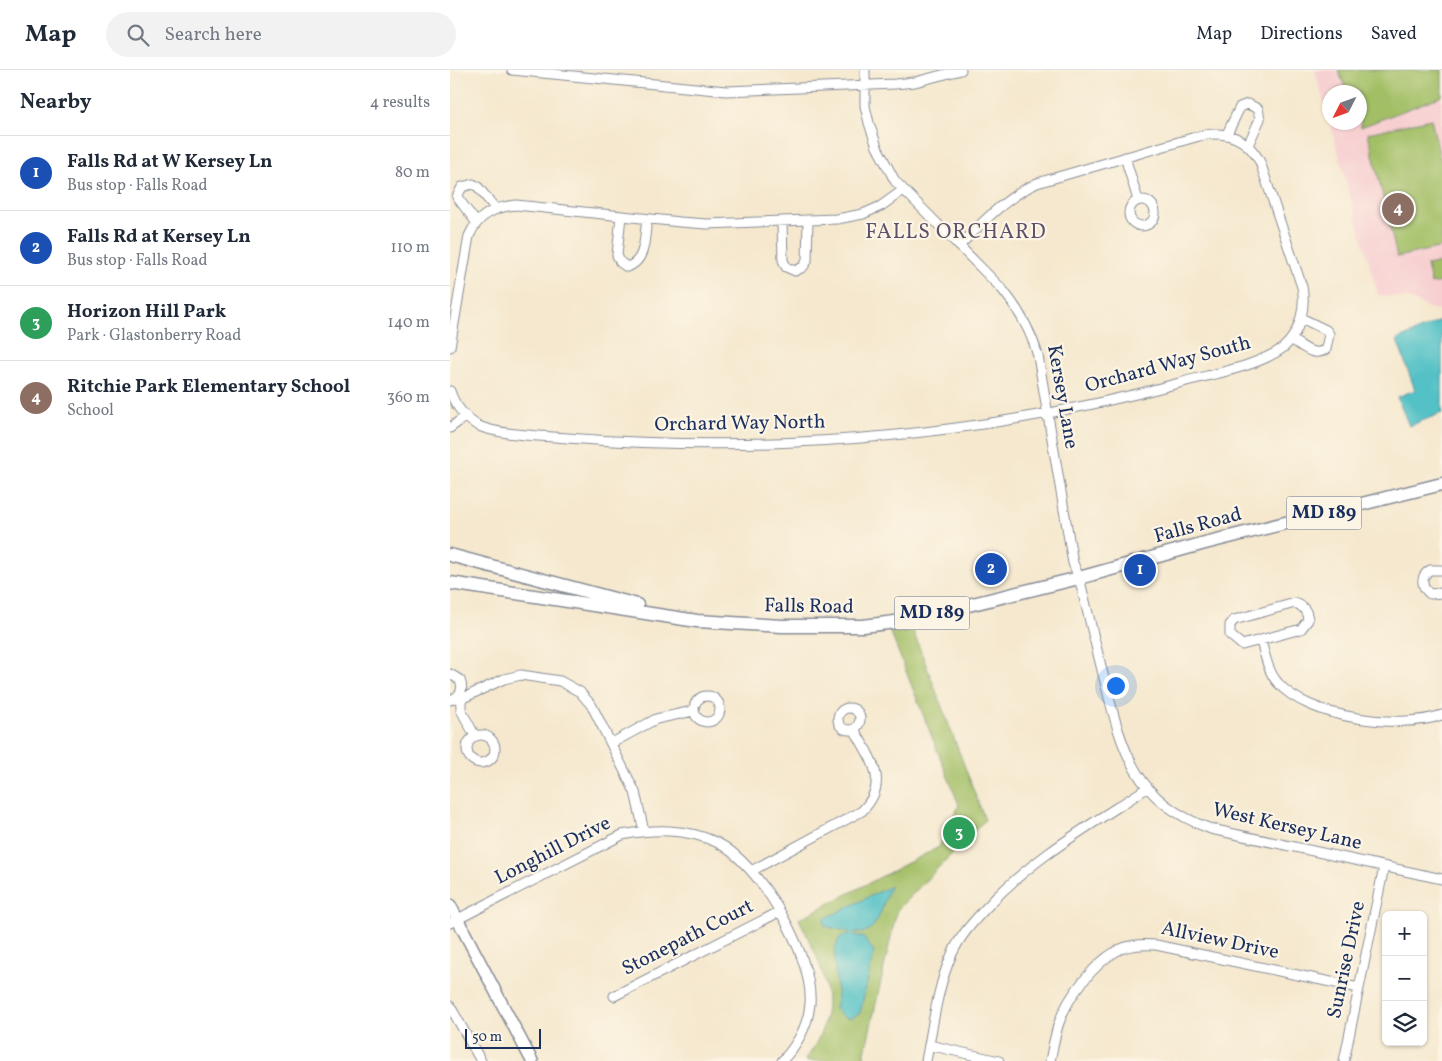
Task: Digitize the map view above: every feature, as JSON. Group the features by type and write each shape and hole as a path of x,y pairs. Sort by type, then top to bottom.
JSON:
{"main road":[{"name":"Falls Road","path":"450,583 697,621 782,626 863,626 903,621 1079,578 1205,543 1442,484"},
{"name":"Falls Road","path":"450,556 697,621"},
{"path":"450,905 454,921 532,1061"}],"street":[{"path":"512,70 566,73 726,91 865,86 915,82 961,70"},
{"name":"Kersey Lane","path":"865,70 865,106 877,147 902,190 1002,289 1025,320 1033,338 1038,356 1073,563 1079,578"},
{"path":"959,246 991,213 1021,191 1054,177 1204,134 1226,134 1248,145 1260,119 1258,109 1248,104 1240,107 1226,134"},
{"name":"Orchard Way South","path":"1048,414 1130,396 1245,365 1273,354 1291,339 1304,308 1302,287 1260,162 1248,145"},
{"path":"1125,157 1138,200"},
{"path":"476,222 457,197 462,187 473,184 478,187 494,208"},
{"path":"450,347 465,250 469,236 476,222 494,208 516,204 707,224 837,219 863,214 881,206 902,190"},
{"path":"621,216 617,255 620,262 627,266 636,264 641,258 647,219"},
{"path":"782,221 783,260 786,267 795,271 804,267 807,261 808,220"},
{"path":"1291,339 1314,353 1320,353 1326,349 1329,334 1326,330 1301,318"},
{"name":"Orchard Way North","path":"450,395 466,416 480,427 500,431 607,441 684,444 784,443 884,437 1048,414"},
{"path":"450,428 466,416"},
{"path":"1442,570 1430,570 1425,574 1423,582 1425,589 1430,594 1442,594"},
{"name":"West Kersey Lane","path":"1079,578 1118,731 1134,769 1147,788 1177,814 1211,829 1442,879"},
{"path":"1295,603 1306,610 1308,620 1301,629 1261,641 1242,645 1236,643 1230,635 1230,625 1234,620 1295,603"},
{"path":"1261,641 1270,669 1278,683 1296,700 1312,707 1386,722 1419,721 1442,715"},
{"path":"450,674 457,677 461,684 457,698 475,736"},
{"path":"457,698 512,676 521,675 560,681 570,685 586,698 612,742 635,792 644,831"},
{"path":"612,742 656,719 693,711"},
{"path":"753,870 862,811 870,803 877,784 876,769 854,729"},
{"path":"926,1061 948,963 959,941 973,922 1010,882 1036,861 1147,788"},
{"name":"Longhill Drive","path":"454,921 605,842 622,835 644,831 689,832 717,842 753,870 779,912 803,958 809,978 810,1004 804,1030 782,1061"},
{"name":"Sunrise Drive","path":"1344,1061 1384,867"},
{"name":"Stonepath Court","path":"614,996 779,912"},
{"name":"Allview Drive","path":"1050,1061 1060,1018 1075,991 1103,960 1116,951 1129,946 1142,944 1156,945 1359,988"},
{"path":"450,1006 481,1061"},
{"path":"929,1045 998,1061"}],"shaded area":[{"path":"1315,70 1442,70 1442,310 1437,311 1407,298 1378,295 1332,130 1367,130 1367,85 1322,85 1322,96"}],"green space":[{"path":"1338,70 1442,70 1442,96 1367,125 1367,85 1344,85"},
{"path":"1431,119 1442,166 1442,247 1397,257 1368,133"},
{"path":"1442,262 1442,282 1431,284 1427,265"},
{"path":"912,628 985,820 897,910 863,1061 805,1061 817,1042 824,1024 827,1006 822,973 799,919 939,847 959,805 890,631"}],"water":[{"path":"1442,320 1442,413 1409,426 1397,397 1415,390 1397,340"},
{"path":"891,886 877,921 867,931 856,933 825,926 824,919"},
{"path":"848,934 863,937 874,952 860,1013 846,1018 835,1008 837,989 835,954 840,937"}],"place":[{"name":"Ritchie Park Elementary School","path":"1398,209"},
{"name":"Falls Rd at Kersey Ln","path":"991,569"},
{"name":"Falls Rd at W Kersey Ln","path":"1140,570"},
{"name":"Horizon Hill Park","path":"959,833"}],"district":[{"name":"FALLS ORCHARD","path":"956,232"}]}
